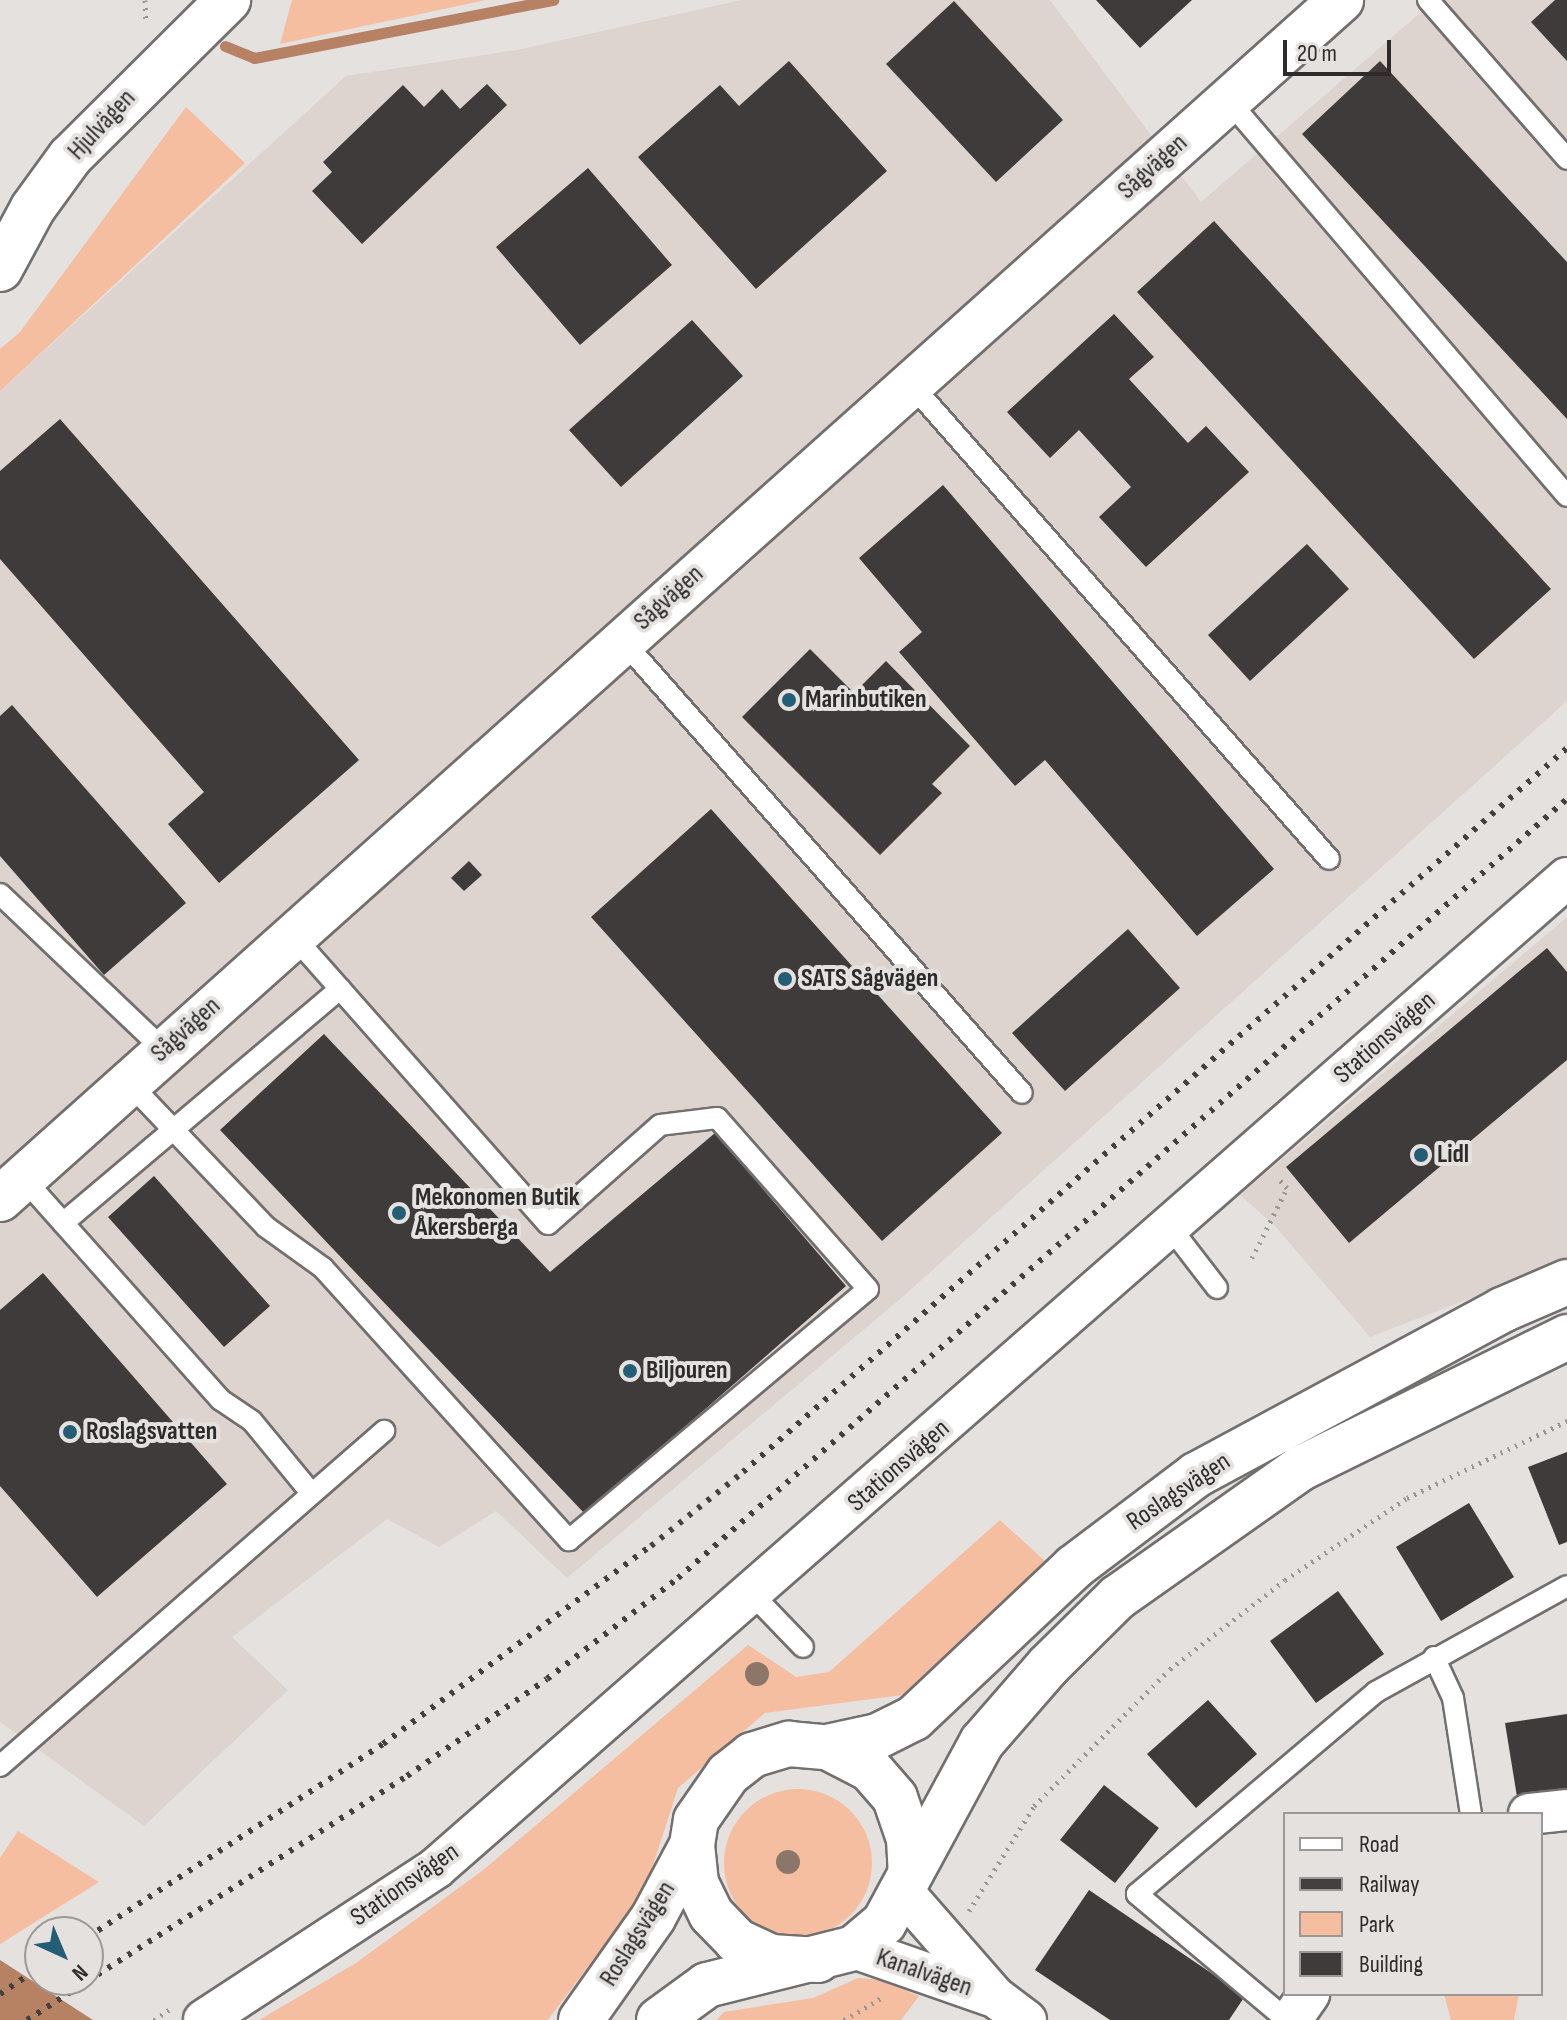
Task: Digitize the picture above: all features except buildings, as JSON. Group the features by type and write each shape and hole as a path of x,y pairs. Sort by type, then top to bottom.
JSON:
{"main road":[{"name":"Hjulvägen","path":"0,269 33,208 70,157 228,0"},
{"name":"Sågvägen","path":"11,1189 163,1049 1341,0"},
{"name":"Roslagsvägen","path":"581,2020 653,1918 692,1845 696,1820 707,1799 752,1755 789,1744 827,1747 878,1736 914,1718 1074,1567 1196,1475 1502,1310 1567,1282"},
{"name":"Roslagsvägen","path":"659,2020 707,1985 836,1954 884,1923 982,1742 1048,1666 1118,1597 1301,1468 1567,1337"},
{"name":"Roslagsvägen","path":"827,1747 870,1769 895,1798 909,1839 907,1882"},
{"name":"Roslagsvägen","path":"692,1845 701,1893 711,1914 737,1941 771,1957 836,1954"}],"street":[{"name":"Stationsvägen","path":"204,2020 436,1868 753,1595 1567,878"},
{"path":"1543,1813 1567,1810"},
{"name":"Kanalvägen","path":"907,1882 948,1945 1011,2009"},
{"name":"Kanalvägen","path":"836,1954 1011,2009"},
{"path":"1289,2020 1307,1996"}],"lane":[{"path":"1428,0 1567,159"},
{"path":"1228,100 1567,496"},
{"path":"910,383 1329,859"},
{"path":"622,640 1022,1093"},
{"path":"0,894 163,1049"},
{"path":"128,1082 266,1227 323,1268 569,1540 868,1289 717,1118 660,1125 548,1224 292,935"},
{"path":"63,1223 340,989"},
{"path":"11,1189 63,1223 221,1400 252,1421 312,1494"},
{"path":"1170,1227 1217,1288"},
{"path":"0,1766 384,1431"},
{"path":"1289,2020 1137,1894 1376,1692 1434,1657 1567,1586"},
{"path":"753,1595 803,1647"},
{"path":"1434,1657 1453,1698 1471,1812"}],"path":[{"path":"948,1945 1034,1806 1170,1669 1285,1580 1407,1498 1567,1421"}],"shaded area":[{"path":"741,0 1050,0 1201,202 1435,0 1567,0 1567,701 899,1300 567,1578 496,1511 439,1547 387,1519 232,1637 288,1690 144,1826 0,1722 0,391 346,76 517,50"},
{"path":"1567,917 1567,1261 1370,1337 1275,1226 1240,1195"},
{"path":"0,1960 24,1975 24,1996 56,1996 93,2020 0,2020"}],"green space":[{"path":"292,0 486,0 280,44"},
{"path":"186,107 245,163 0,391 0,349 20,332"},
{"path":"1000,1520 1045,1561 902,1695 765,1713 678,1788 645,1890 548,2020 259,2020 356,1963 482,1871 748,1645 796,1677 829,1672"},
{"path":"798,1789 826,1795 850,1811 866,1835 872,1863 866,1891 850,1915 826,1931 798,1937 770,1931 746,1915 730,1891 724,1863 730,1835 746,1811 770,1795"},
{"path":"18,1831 99,1882 45,1916 24,1916 24,1929 0,1944 0,1858"},
{"path":"858,1978 882,1980 919,1996 901,2020 717,2020 724,2012 813,1998"},
{"path":"1445,1996 1519,1996 1514,2020 1451,2020"}],"waterway":[{"path":"225,46 254,58 553,0"}],"railway":[{"path":"104,1927 383,1744 651,1546 743,1472 1567,748"},
{"path":"27,2020 407,1776 547,1679 678,1578 1567,799"},
{"path":"0,1994 24,1978"}],"place":[{"name":"Marinbutiken","path":"789,700"},
{"name":"SATS Sågvägen","path":"785,979"},
{"name":"Lidl","path":"1421,1155"},
{"name":"Mekonomen Butik Åkersberga","path":"399,1213"},
{"name":"Biljouren","path":"630,1371"},
{"name":"Roslagsvatten","path":"70,1432"}]}
